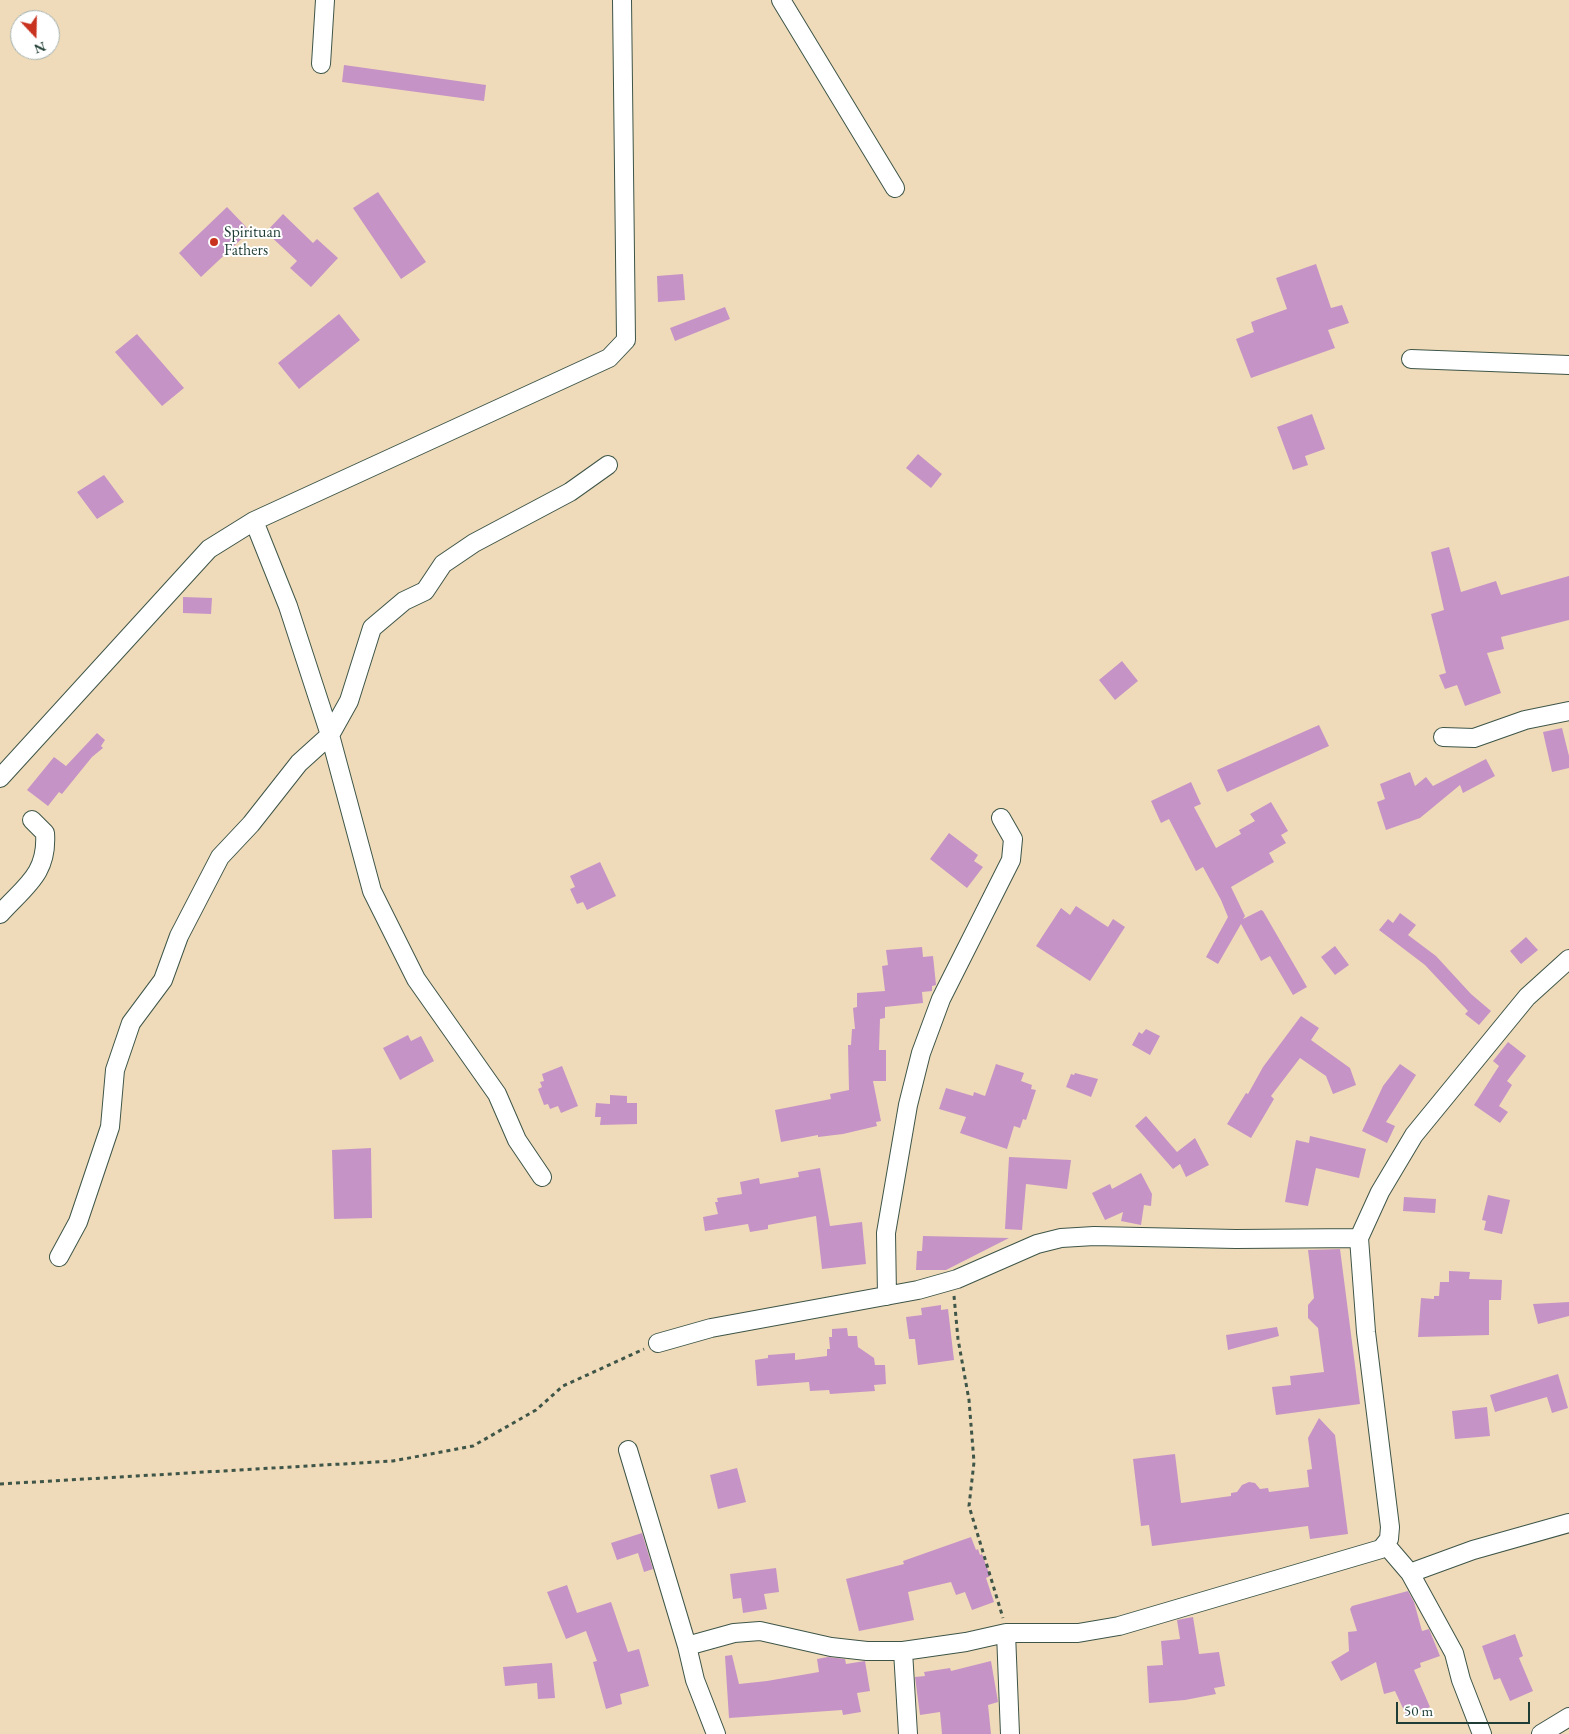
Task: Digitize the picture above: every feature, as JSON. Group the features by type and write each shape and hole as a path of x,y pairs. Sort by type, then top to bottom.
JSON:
{"street":[{"path":"321,64 325,0"},
{"path":"0,778 208,549 254,521 609,358 626,340 622,0"},
{"path":"781,0 895,188"},
{"path":"1411,359 1569,365"},
{"path":"58,1257 78,1222 110,1127 115,1070 131,1023 163,980 179,936 220,858 251,824 299,763 330,735 349,701 372,628 404,601 426,591 442,564 474,543 570,492 608,465"},
{"path":"254,521 288,606 330,735 372,891 416,979 498,1094 517,1140 542,1177"},
{"path":"1443,737 1474,738 1525,720 1569,711"},
{"path":"887,1296 886,1233 908,1105 921,1053 941,999 1011,860 1013,840 1001,818"},
{"path":"0,914 40,870 46,848 45,833 32,820"},
{"path":"687,1646 734,1633 760,1631 831,1647 866,1651 903,1651 966,1642 1006,1633 1078,1633 1119,1626 1381,1549 1386,1545 1390,1527 1366,1332 1359,1238 1380,1192 1414,1135 1527,996 1569,959"},
{"path":"658,1343 711,1328 918,1290 957,1279 1038,1244 1080,1236 1236,1240 1359,1238"},
{"path":"628,1450 687,1646 695,1680 716,1734"},
{"path":"1410,1573 1473,1550 1569,1523"},
{"path":"1386,1545 1410,1573 1454,1653 1461,1680 1482,1734"},
{"path":"1006,1633 1010,1734"},
{"path":"903,1651 908,1734"},
{"path":"1541,1734 1569,1717"}],"path":[{"path":"957,1279 954,1295 957,1330 969,1400 974,1462 969,1506 998,1598 1006,1633"},
{"path":"0,1484 393,1461 473,1446 536,1410 563,1386 658,1343"}],"building":[{"path":"344,65 486,85 484,101 342,82"},
{"path":"378,192 426,262 401,279 353,208"},
{"name":"Spirituan Fathers","path":"227,207 250,231 201,277 179,253"},
{"path":"283,214 313,243 317,239 338,258 311,287 290,268 297,261 266,232"},
{"path":"1316,264 1331,308 1342,305 1349,323 1328,330 1335,348 1251,378 1236,339 1254,332 1251,322 1287,309 1276,278"},
{"path":"683,274 685,300 658,302 657,276"},
{"path":"725,307 730,319 675,341 670,328"},
{"path":"339,314 360,340 299,389 278,363"},
{"path":"137,334 184,388 162,406 115,352"},
{"path":"1312,414 1325,449 1305,456 1308,465 1293,470 1277,427"},
{"path":"918,454 942,474 931,488 906,468"},
{"path":"104,475 124,502 97,519 77,492"},
{"path":"1449,547 1461,592 1496,581 1501,595 1569,576 1569,620 1501,637 1504,649 1487,653 1501,693 1465,706 1457,685 1445,689 1439,675 1446,673 1431,614 1444,610 1431,552"},
{"path":"183,597 212,598 211,614 183,613"},
{"path":"1122,661 1138,681 1115,700 1099,680"},
{"path":"1319,725 1329,746 1227,792 1217,770"},
{"path":"1562,728 1569,756 1569,768 1552,772 1543,732"},
{"path":"97,733 105,740 101,746 103,748 92,757 62,794 59,792 48,806 27,790 54,757 66,766"},
{"path":"1486,759 1495,776 1463,793 1460,785 1420,818 1386,830 1377,802 1385,799 1380,784 1410,772 1415,786 1426,777 1433,786"},
{"path":"1191,782 1201,804 1194,807 1216,848 1241,834 1239,830 1255,821 1250,814 1271,802 1288,831 1281,835 1286,843 1269,853 1274,862 1231,887 1245,916 1243,919 1261,910 1263,911 1307,987 1293,995 1270,956 1261,961 1241,924 1218,964 1206,957 1228,917 1203,867 1196,871 1169,819 1161,823 1151,801"},
{"path":"949,833 978,855 974,861 983,867 967,888 930,859"},
{"path":"600,862 616,896 587,910 583,902 577,904 570,889 575,887 570,876"},
{"path":"1076,906 1108,927 1113,919 1125,927 1090,981 1036,946 1061,908 1070,915"},
{"path":"1400,913 1416,925 1408,935 1436,956 1471,994 1491,1011 1479,1025 1465,1014 1468,1011 1425,965 1379,930 1388,919 1393,923"},
{"path":"1526,937 1538,950 1521,964 1510,951"},
{"path":"1335,946 1349,965 1335,975 1321,957"},
{"path":"922,947 923,957 933,956 936,985 932,986 932,991 922,992 923,1003 885,1007 885,1018 880,1019 879,1050 886,1050 886,1081 873,1081 881,1121 876,1122 877,1126 843,1134 818,1137 818,1135 781,1142 775,1110 831,1099 830,1094 849,1090 848,1045 851,1045 852,1029 855,1029 853,1008 857,1007 857,993 885,991 882,966 888,965 886,950"},
{"path":"1301,1016 1319,1028 1311,1040 1350,1068 1356,1085 1333,1094 1326,1076 1300,1058 1271,1096 1274,1099 1251,1138 1227,1124 1246,1093 1248,1094 1263,1067"},
{"path":"1146,1029 1160,1036 1150,1055 1132,1045 1139,1032 1142,1034"},
{"path":"408,1035 411,1041 421,1036 434,1061 400,1080 383,1048"},
{"path":"1508,1042 1526,1056 1507,1081 1512,1085 1499,1106 1508,1112 1500,1123 1474,1105 1499,1066 1493,1061"},
{"path":"996,1064 1024,1073 1021,1081 1032,1085 1031,1089 1036,1090 1026,1120 1023,1119 1020,1128 1014,1126 1007,1149 960,1133 966,1117 939,1109 946,1088 973,1096 974,1092 985,1096"},
{"path":"1400,1064 1416,1075 1386,1122 1395,1126 1387,1143 1362,1131 1383,1086"},
{"path":"562,1066 578,1106 561,1113 558,1106 550,1109 548,1104 544,1105 538,1089 542,1087 540,1082 544,1081 542,1074"},
{"path":"1075,1073 1098,1079 1091,1097 1066,1087 1071,1074 1074,1075"},
{"path":"610,1095 627,1096 627,1103 637,1103 637,1124 600,1125 601,1117 595,1117 596,1103 610,1104"},
{"path":"1146,1116 1177,1152 1195,1138 1209,1165 1186,1177 1180,1164 1173,1169 1135,1126"},
{"path":"1310,1136 1366,1149 1359,1178 1316,1168 1308,1206 1285,1202 1296,1140 1309,1143"},
{"path":"371,1148 372,1218 334,1219 332,1150"},
{"path":"1009,1157 1071,1160 1067,1189 1026,1184 1022,1230 1005,1229"},
{"path":"820,1168 830,1226 862,1222 866,1264 822,1269 816,1216 768,1225 768,1229 750,1232 748,1224 705,1231 703,1217 718,1214 715,1202 718,1202 717,1198 742,1194 740,1182 759,1178 760,1184 799,1177 798,1172"},
{"path":"1141,1173 1152,1194 1151,1206 1144,1205 1141,1225 1121,1221 1123,1212 1105,1220 1092,1193 1110,1184 1112,1189"},
{"path":"1488,1195 1510,1200 1502,1234 1484,1230 1486,1221 1482,1220"},
{"path":"1404,1197 1436,1199 1435,1213 1403,1211"},
{"path":"923,1236 1009,1238 946,1270 916,1270 917,1251 922,1251"},
{"path":"1340,1249 1360,1404 1276,1415 1272,1387 1291,1385 1290,1376 1324,1372 1318,1328 1308,1318 1308,1305 1314,1298 1308,1250"},
{"path":"1449,1271 1470,1272 1469,1279 1502,1280 1501,1300 1489,1300 1489,1335 1418,1337 1421,1298 1434,1299 1434,1296 1439,1296 1440,1282 1449,1282"},
{"path":"1569,1302 1569,1316 1538,1324 1533,1304"},
{"path":"941,1305 941,1310 948,1309 954,1360 918,1365 915,1339 909,1339 906,1317 922,1315 921,1308"},
{"path":"1277,1327 1279,1336 1228,1350 1226,1335"},
{"path":"847,1328 848,1336 857,1336 858,1347 874,1358 875,1365 885,1365 886,1384 874,1385 875,1391 830,1394 829,1390 810,1391 809,1382 757,1386 755,1360 768,1358 768,1355 795,1353 795,1360 827,1356 827,1349 830,1349 829,1337 832,1337 832,1329"},
{"path":"1558,1374 1568,1408 1552,1413 1547,1397 1495,1412 1490,1395"},
{"path":"1487,1407 1490,1436 1455,1439 1452,1411"},
{"path":"1319,1418 1335,1435 1348,1534 1310,1539 1308,1526 1152,1546 1149,1525 1141,1526 1133,1459 1175,1454 1181,1503 1231,1496 1231,1493 1237,1492 1242,1485 1249,1482 1255,1483 1260,1489 1268,1488 1269,1492 1309,1487 1307,1470 1312,1469 1308,1438"},
{"path":"737,1468 746,1502 718,1509 710,1475"},
{"path":"642,1533 653,1569 644,1572 638,1553 617,1560 611,1543"},
{"path":"971,1537 976,1550 978,1549 980,1555 982,1554 990,1576 986,1578 994,1602 972,1610 965,1592 956,1595 951,1582 908,1592 914,1620 859,1631 846,1579 904,1564 903,1561"},
{"path":"776,1568 779,1592 764,1594 767,1609 743,1613 741,1598 733,1599 730,1574"},
{"path":"567,1585 577,1613 611,1602 628,1652 639,1649 649,1686 620,1694 622,1704 606,1709 593,1662 597,1661 586,1631 566,1639 547,1592"},
{"path":"1408,1591 1414,1602 1422,1631 1429,1629 1440,1656 1420,1663 1421,1667 1414,1670 1430,1707 1407,1717 1395,1691 1384,1694 1376,1662 1341,1681 1331,1662 1349,1651 1348,1632 1357,1631 1350,1609 1352,1606"},
{"path":"1193,1617 1199,1654 1219,1652 1225,1686 1214,1688 1216,1694 1185,1700 1149,1703 1147,1666 1163,1665 1161,1641 1180,1639 1177,1620"},
{"path":"1515,1634 1523,1656 1519,1658 1533,1691 1510,1701 1500,1678 1494,1680 1482,1646"},
{"path":"732,1655 739,1684 819,1672 817,1659 828,1657 845,1659 846,1664 865,1661 870,1691 857,1693 861,1712 843,1715 842,1710 729,1718 725,1656"},
{"path":"991,1661 998,1702 988,1705 991,1734 942,1734 940,1712 920,1715 915,1677 925,1676 924,1672 950,1668 951,1671"},
{"path":"552,1663 555,1698 538,1699 537,1683 505,1686 503,1667"}],"place":[{"name":"Spirituan Fathers","path":"214,242"}]}
